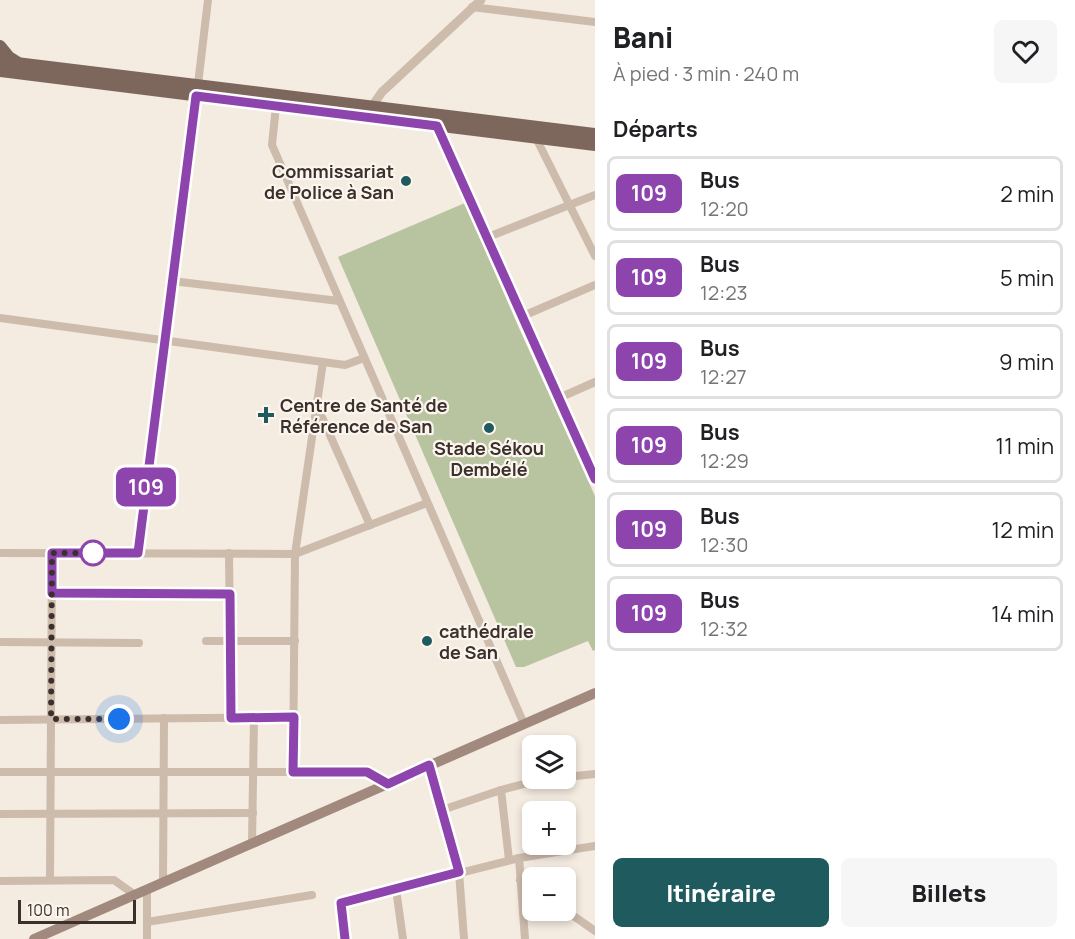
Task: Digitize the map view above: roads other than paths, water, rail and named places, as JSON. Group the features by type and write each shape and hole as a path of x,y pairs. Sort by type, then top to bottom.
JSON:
{"main road":[{"path":"0,46 18,68"},
{"path":"0,61 18,68 370,112 595,134"},
{"path":"0,71 18,68"},
{"path":"0,78 18,68"},
{"path":"197,90 276,106 370,112 437,126 595,145"},
{"path":"34,939 595,693"}],"street":[{"path":"138,553 208,0"},
{"path":"370,112 382,92 481,0"},
{"path":"472,7 595,22"},
{"path":"276,106 272,145 524,724"},
{"path":"437,126 595,480"},
{"path":"537,138 595,255"},
{"path":"488,237 595,195"},
{"path":"172,281 339,301"},
{"path":"523,316 595,285"},
{"path":"0,318 323,362 345,364 364,358"},
{"path":"293,772 295,554 323,362"},
{"path":"559,398 595,382"},
{"path":"317,405 370,525"},
{"path":"0,553 295,554 428,503"},
{"path":"50,880 52,553"},
{"path":"229,553 231,718"},
{"path":"52,593 230,594"},
{"path":"206,641 294,641"},
{"path":"0,642 139,643"},
{"path":"0,720 294,717"},
{"path":"163,882 164,718"},
{"path":"252,843 254,718"},
{"path":"429,765 459,872 464,939"},
{"path":"0,772 367,772 388,784"},
{"path":"576,776 595,774"},
{"path":"442,810 522,785"},
{"path":"501,790 509,860"},
{"path":"0,814 253,813"},
{"path":"345,939 341,903 509,860 595,846"},
{"path":"519,858 525,939"},
{"path":"0,881 114,880 135,895"},
{"path":"147,889 147,939"},
{"path":"396,889 403,939"},
{"path":"147,922 312,895"},
{"path":"576,918 595,931"}],"place":[{"name":"Commissariat de Police à San","path":"406,181"},
{"name":"Centre de Santé de Référence de San","path":"266,415"},
{"name":"Stade Sékou Dembélé","path":"489,428"},
{"name":"cathédrale de San","path":"427,641"}]}
